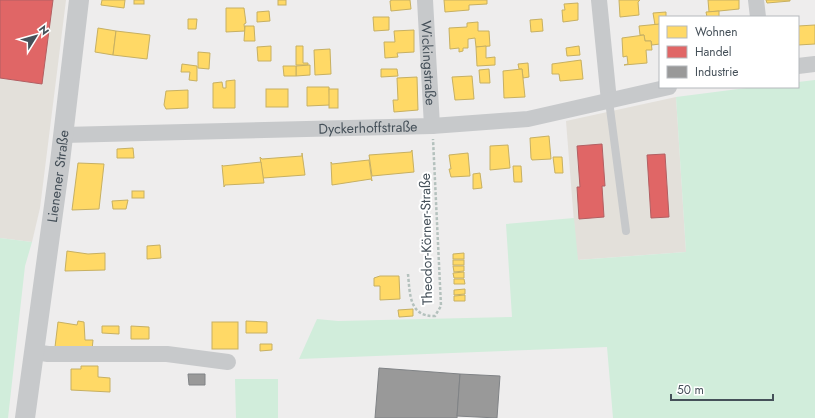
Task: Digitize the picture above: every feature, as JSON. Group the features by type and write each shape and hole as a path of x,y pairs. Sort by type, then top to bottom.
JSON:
{"street":[{"name":"Lienener Straße","path":"25,418 63,135 79,0"},
{"name":"Wickingstraße","path":"425,0 432,126"},
{"path":"599,0 609,101"},
{"path":"756,0 758,16"},
{"path":"799,66 815,64"},
{"name":"Dyckerhoffstraße","path":"63,135 432,126 528,119 665,88"},
{"path":"34,352 48,354 167,354 228,362"}],"lane":[{"path":"609,101 626,231"}],"path":[{"name":"Theodor-Körner-Straße","path":"408,274 411,301 417,310 426,316 435,316 441,306 432,126"}],"shaded area":[{"path":"0,0 66,0 40,208 32,242 0,238"},
{"path":"676,97 686,252 577,260 566,121"}],"green space":[{"path":"815,80 815,418 613,418 607,347 299,359 317,319 338,321 512,317 506,224 574,218 578,260 686,252 676,97 746,88 799,88 799,82"},
{"path":"0,238 32,242 25,266 8,418 0,418"},
{"path":"235,379 278,379 278,418 236,418"}],"building: Wohnen":[{"path":"102,0 125,0 124,8 101,5"},
{"path":"134,0 144,0 144,4 134,4"},
{"path":"278,0 286,0 286,5 278,5"},
{"path":"410,0 411,9 391,11 390,1"},
{"path":"444,0 487,0 487,4 469,5 469,10 445,12"},
{"path":"619,0 640,0 638,2 639,15 620,17"},
{"path":"708,0 739,0 739,9 709,12"},
{"path":"766,0 790,0 790,1 767,3"},
{"path":"578,3 578,20 563,22 562,10 565,10 564,4"},
{"path":"226,8 244,8 246,23 244,24 245,31 226,32"},
{"path":"269,11 270,21 257,22 257,12"},
{"path":"719,11 719,16 707,16 706,12"},
{"path":"666,12 666,16 659,16 659,24 655,25 653,13"},
{"path":"373,17 389,17 389,30 374,31"},
{"path":"188,19 197,19 196,29 188,29"},
{"path":"542,19 543,31 531,32 530,20"},
{"path":"478,22 478,31 489,31 490,46 476,47 475,38 468,39 468,48 463,48 463,51 459,52 459,48 450,49 449,28 467,27 467,23"},
{"path":"659,24 659,44 652,45 651,41 645,41 644,35 640,35 639,26"},
{"path":"815,25 815,44 799,45 799,26"},
{"path":"245,26 254,26 255,41 244,41"},
{"path":"98,28 116,31 113,55 95,52"},
{"path":"414,30 414,52 397,53 398,57 385,58 384,42 395,42 394,31"},
{"path":"116,31 150,35 147,59 113,55"},
{"path":"644,35 645,41 651,41 652,50 646,50 647,63 624,65 628,64 627,56 623,57 622,38"},
{"path":"271,46 271,61 258,61 257,47"},
{"path":"296,46 303,46 303,63 308,63 308,65 296,65"},
{"path":"486,46 486,58 495,57 495,65 477,66 476,47"},
{"path":"579,46 580,55 567,56 566,48"},
{"path":"330,49 331,74 315,75 314,50"},
{"path":"198,52 210,53 209,69 198,68"},
{"path":"581,60 583,79 560,81 559,74 552,74 552,64"},
{"path":"528,63 529,77 523,78 522,69 519,69 518,64"},
{"path":"182,64 197,66 197,81 189,80 190,72 181,72"},
{"path":"310,65 310,75 296,76 296,66"},
{"path":"283,66 296,66 296,76 284,76"},
{"path":"381,69 397,69 398,76 381,77"},
{"path":"489,69 490,83 480,83 479,70"},
{"path":"522,69 525,97 504,98 503,71"},
{"path":"472,76 474,99 455,100 452,77"},
{"path":"417,77 418,110 394,112 393,100 398,100 397,78"},
{"path":"235,80 235,108 213,108 213,83 222,82 223,88 226,88 226,81"},
{"path":"307,87 329,87 330,105 307,106"},
{"path":"266,89 288,89 288,107 266,107"},
{"path":"329,89 338,89 338,108 329,108"},
{"path":"188,90 188,108 166,109 164,105 166,91"},
{"path":"549,136 551,159 532,160 530,138"},
{"path":"508,145 510,168 490,170 490,146"},
{"path":"133,148 134,158 117,158 117,149"},
{"path":"412,150 414,172 372,176 369,155 411,152"},
{"path":"302,153 305,175 263,178 260,157 262,159 302,156"},
{"path":"468,153 470,176 451,177 449,169 451,169 449,155"},
{"path":"553,157 562,157 563,173 555,173"},
{"path":"369,160 372,181 371,179 332,185 331,162 332,164"},
{"path":"261,162 264,183 225,185 224,187 222,165"},
{"path":"78,163 104,164 99,209 72,210"},
{"path":"513,166 521,166 522,182 514,182"},
{"path":"480,173 482,188 473,189 473,174"},
{"path":"132,191 144,191 144,198 132,198"},
{"path":"128,200 126,209 113,209 112,201"},
{"path":"160,245 161,258 147,259 147,246"},
{"path":"67,251 88,254 105,253 105,270 65,271"},
{"path":"464,253 464,259 453,259 453,254"},
{"path":"453,260 464,260 464,265 453,265"},
{"path":"453,266 464,266 464,271 454,272"},
{"path":"464,272 464,278 454,278 453,273"},
{"path":"380,276 399,276 400,299 380,300 380,286 374,286 374,278"},
{"path":"454,279 464,279 465,284 454,284"},
{"path":"465,289 465,294 454,295 454,290"},
{"path":"465,295 465,301 454,301 454,296"},
{"path":"413,309 413,316 399,317 398,310"},
{"path":"78,321 84,322 85,340 93,340 92,350 55,347 58,322 77,325"},
{"path":"246,321 267,322 267,333 246,333"},
{"path":"212,322 238,322 238,349 212,349"},
{"path":"102,326 119,326 119,334 102,333"},
{"path":"131,326 149,327 149,339 131,339"},
{"path":"260,344 272,344 272,350 260,351"},
{"path":"81,366 98,366 98,377 110,378 110,392 71,390 71,369 81,369"}],"building: Handel":[{"path":"0,0 53,0 42,84 0,78"},
{"path":"602,144 605,186 602,186 604,217 579,219 577,187 580,187 577,146"},
{"path":"665,154 669,217 651,218 647,155"}],"building: Industrie":[{"path":"379,368 460,374 457,418 375,418"},
{"path":"188,374 205,374 205,385 189,385"},
{"path":"460,374 500,376 497,418 457,416"}]}
